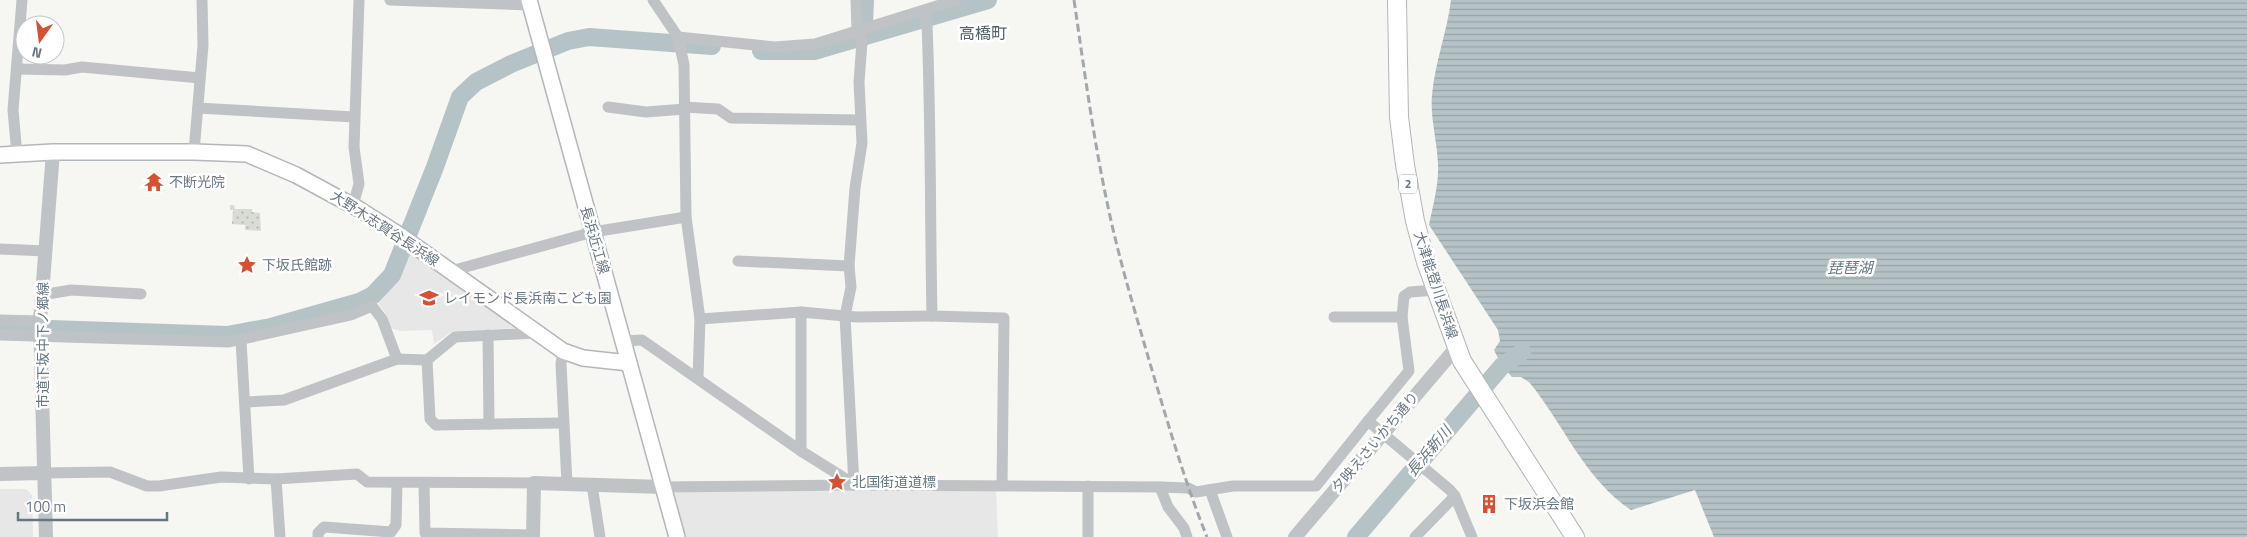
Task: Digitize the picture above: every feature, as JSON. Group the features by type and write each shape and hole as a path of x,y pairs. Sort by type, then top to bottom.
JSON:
{"main road":[{"name":"大津能登川長浜線","path":"1397,0 1399,117 1405,165 1415,221 1436,290 1459,354 1575,537"},
{"name":"長浜近江線","path":"529,3 677,537"},
{"name":"大野木志賀谷長浜線","path":"0,155 53,152 247,154 296,175 353,205 451,271 536,334 563,351 583,358 629,363"}],"street":[{"path":"17,155 13,110 18,70 22,0"},
{"path":"194,152 203,45 202,0"},
{"path":"353,205 359,184 354,147 354,117 359,0"},
{"path":"390,0 529,3"},
{"path":"654,0 679,41 684,65 686,217 700,319 698,377"},
{"path":"852,486 845,316 850,287 849,266 855,188 862,149 859,82 862,34 856,0"},
{"path":"679,41 775,47 815,44 925,17 956,0"},
{"path":"925,17 930,106 929,183 932,316"},
{"path":"18,70 82,68 200,78"},
{"path":"608,107 646,112 684,108 718,110 731,118 860,120"},
{"path":"198,108 354,117"},
{"name":"市道下坂中下ノ郷線","path":"46,537 40,321 53,152"},
{"path":"451,271 593,232 686,217"},
{"path":"0,249 45,251"},
{"path":"738,261 849,266"},
{"path":"42,295 72,290 141,294"},
{"path":"0,474 110,472 147,486 221,478 248,479 357,474 367,482 424,484 466,482 534,483 663,487 1002,485 1188,488 1196,492 1233,486 1316,486 1409,371 1402,317 1404,296 1410,292 1436,290"},
{"path":"0,335 242,341 351,315 372,306 382,318 397,359"},
{"path":"700,319 801,312 845,316 1004,318 1002,485"},
{"path":"801,312 801,451"},
{"path":"1334,317 1402,317"},
{"path":"0,320 40,321"},
{"path":"245,402 284,400 397,359 427,360 445,343 455,337 536,334"},
{"path":"488,335 489,424"},
{"path":"624,341 642,340 698,377 801,451 849,481 852,486"},
{"path":"242,341 248,479"},
{"path":"563,351 561,364 567,484"},
{"name":"夕映えさいかち通り","path":"1295,537 1383,434 1459,354"},
{"path":"427,360 430,419 436,425 563,423"},
{"path":"1368,421 1453,493 1472,537"},
{"path":"276,478 280,537"},
{"path":"318,537 318,533 324,527 391,532 396,525 397,483"},
{"path":"424,484 424,533 430,535 533,536 534,483"},
{"path":"592,485 600,537"},
{"path":"1088,486 1088,537"},
{"path":"1160,487 1168,507 1184,528 1187,537"},
{"path":"1210,490 1227,537"},
{"path":"1415,537 1453,493"}],"shaded area":[{"path":"230,205 234,205 235,209 252,209 252,212 260,213 261,231 245,230 245,225 232,224 233,210 230,210"},
{"name":"レイモンド長浜南こども園","path":"411,252 516,328 451,332 434,344 432,330 401,331 390,328 385,312 377,302 399,278"},
{"path":"0,489 26,489 32,495 33,537 0,537"},
{"path":"678,489 996,491 998,537 686,537 673,491"}],"water":[{"name":"琵琶湖","path":"1451,0 2247,0 2247,537 1714,537 1695,490 1631,510 1615,498 1587,467 1529,382 1521,377 1512,377 1502,366 1494,350 1500,341 1498,330 1429,225 1438,179 1432,95"},
{"path":"1384,496 1389,501 1360,537 1351,537"}],"waterway":[{"path":"865,0 864,24 869,34"},
{"path":"761,51 814,51 988,0"},
{"path":"50,329 227,335 271,327 359,302 373,295 392,275 435,167 460,97 476,82 511,64 568,41 589,37 712,46"},
{"path":"0,326 30,327"},
{"name":"長浜新川","path":"1356,537 1502,366 1522,352"}],"railway":[{"path":"1074,0 1097,152 1116,242 1169,427 1207,537"}],"place":[{"name":"不断光院","path":"154,182"},
{"name":"下坂氏館跡","path":"247,265"},
{"name":"レイモンド長浜南こども園","path":"429,298"},
{"name":"北国街道道標","path":"837,482"},
{"name":"下坂浜会館","path":"1489,504"}],"district":[{"name":"高橋町","path":"983,33"}]}
